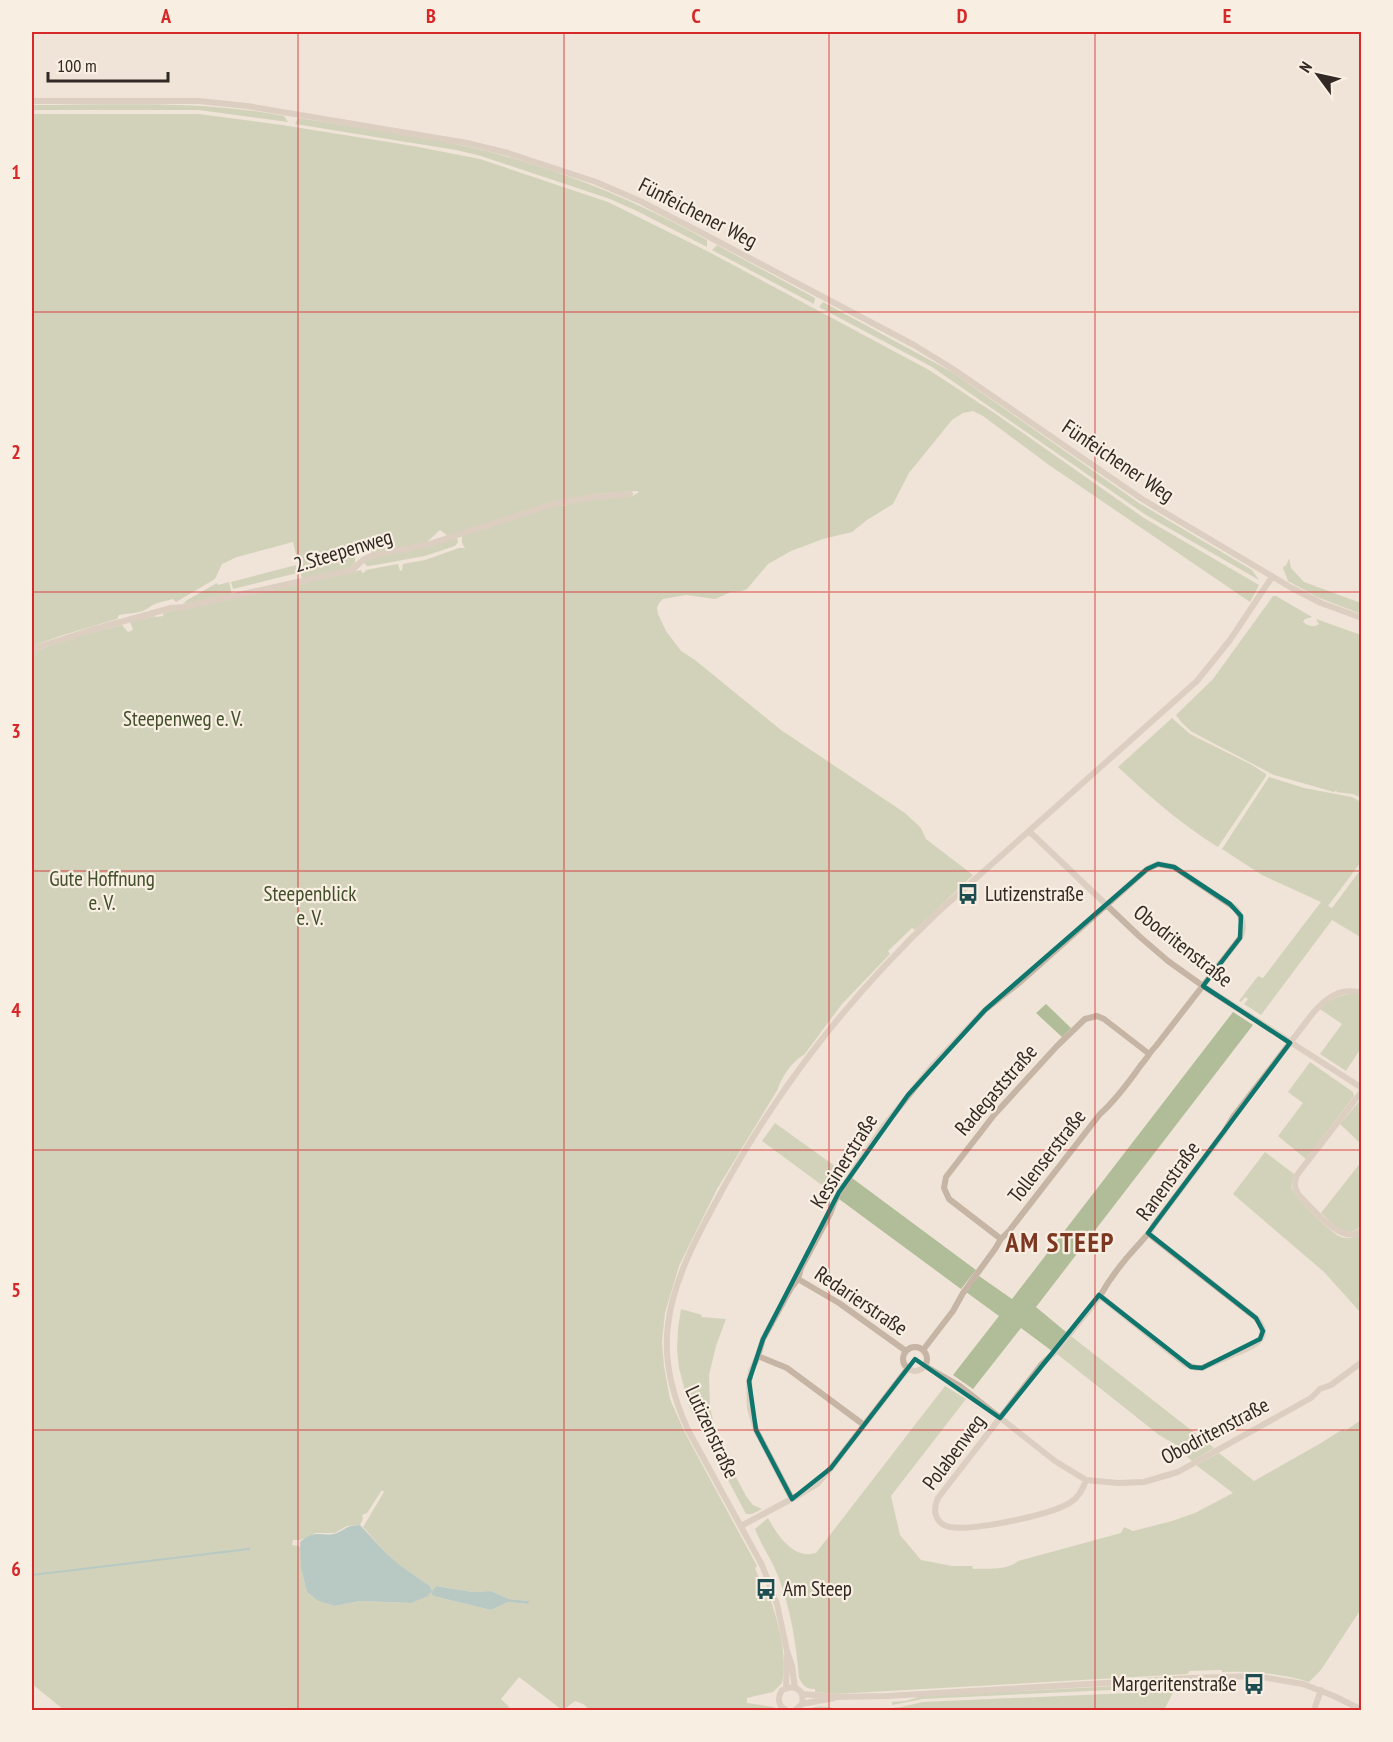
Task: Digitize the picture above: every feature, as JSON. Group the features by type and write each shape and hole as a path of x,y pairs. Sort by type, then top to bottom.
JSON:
{"street":[{"name":"Fünfeichener Weg","path":"32,100 199,101 247,106 467,143 508,153 596,182 692,227 914,345 953,369 1142,499 1321,603 1362,618"},
{"name":"2.Steepenweg","path":"32,649 79,633 171,608 352,570 373,555 426,545 557,503 596,496 630,494"},
{"name":"Lutizenstraße","path":"795,1688 781,1620 762,1565 688,1430 672,1386 668,1367 668,1327 676,1287 683,1268 743,1152 786,1086 828,1030 871,980 963,888 1197,681 1230,640 1272,576"},
{"name":"Obodritenstraße","path":"1029,831 1154,950 1203,986 1362,1089"},
{"name":"Kessinerstraße","path":"792,1498 764,1447 752,1419 749,1381 751,1371 763,1339 790,1288 798,1279 839,1192 884,1126 933,1065 985,1010 1147,868 1158,864 1174,867 1235,908 1241,916 1242,934 1203,986"},
{"name":"Tollenserstraße","path":"923,1350 996,1250 1001,1239 1010,1231 1100,1114 1112,1104 1148,1053 1203,986"},
{"name":"Ranenstraße","path":"1000,1418 1141,1242 1150,1235 1154,1225 1324,1000 1344,991 1362,993"},
{"name":"Radegaststraße","path":"1001,1239 949,1199 944,1188 946,1178 994,1115 1057,1046 1088,1017 1096,1016 1104,1019 1148,1053"},
{"path":"1362,1089 1294,1181 1298,1194 1341,1234 1350,1236 1362,1230"},
{"path":"1100,1296 1185,1364 1196,1368 1202,1368 1253,1346 1260,1339 1263,1331 1256,1318 1150,1235"},
{"name":"Redarierstraße","path":"798,1279 839,1303 906,1352"},
{"path":"916,1347 923,1350 925,1365 915,1371 908,1368 903,1362 906,1352 916,1347"},
{"path":"758,1356 787,1368 864,1425"},
{"name":"Obodritenstraße","path":"925,1365 951,1380 1056,1461 1086,1480 1136,1483 1178,1472 1311,1398 1320,1389 1331,1385 1362,1362"},
{"path":"741,1526 811,1488 821,1479 908,1368"},
{"name":"Polabenweg","path":"1000,1418 938,1498 934,1507 935,1514 944,1525 955,1527 1007,1522 1067,1505 1076,1499 1086,1480"},
{"name":"Lutizenstraße","path":"786,1710 781,1707 779,1701 780,1694 786,1688 787,1651"},
{"path":"786,1688 795,1688 802,1694 837,1697 1235,1676 1284,1680 1321,1690 1362,1710"},
{"path":"1314,1710 1321,1690"},
{"path":"802,1694 802,1704"},
{"path":"796,1710 802,1704 837,1697"}],"highlighted area":[{"path":"1158,864 1174,867 1230,904 1241,916 1240,938 1203,986 1290,1043 1148,1233 1256,1318 1263,1331 1260,1339 1202,1368 1191,1367 1099,1295 1000,1418 915,1359 831,1468 792,1499 756,1430 749,1381 763,1339 839,1192 908,1095 985,1010 1147,869"}],"green space":[{"path":"32,105 190,105 284,116 288,122 199,110 32,110"},
{"path":"32,114 199,114 282,125 480,159 608,202 709,252 929,370 1144,518 1259,585 1250,602 973,411 963,413 952,420 909,473 893,504 852,532 823,539 791,551 768,564 747,589 742,591 731,592 715,599 686,595 663,599 659,603 658,614 666,631 681,651 781,730 905,813 921,828 926,839 973,875 915,930 912,928 888,951 890,954 842,1004 804,1055 788,1070 717,1189 679,1266 665,1313 662,1342 670,1399 684,1431 757,1566 755,1568 766,1595 769,1595 781,1638 784,1661 782,1683 773,1692 747,1698 747,1703 779,1710 590,1710 575,1701 561,1709 519,1677 501,1699 509,1707 508,1710 288,1710 282,1707 279,1710 64,1710 32,1684 32,652 89,633 122,625 128,632 133,630 130,622 163,616 164,613 172,611 361,570 362,573 366,570 398,564 400,571 403,564 465,548 462,535 557,504 565,506 566,502 631,497 639,492 595,494 557,501 448,536 440,530 426,543 395,550 357,553 355,563 350,568 302,579 293,542 237,557 222,564 215,579 176,602 173,599 157,603 143,611 119,615 117,619 32,646","holes":["382,1490 384,1492 363,1527 386,1553 430,1586 432,1591 428,1596 412,1603 360,1601 335,1606 318,1601 307,1592 301,1568 301,1549 299,1546 292,1545 293,1540 301,1540 316,1533 335,1533 347,1526 360,1525 362,1515 367,1513","436,1586 473,1592 491,1591 509,1599 528,1601 528,1604 508,1602 491,1610 433,1596 432,1591"]},
{"path":"298,118 444,142 541,167 591,185 663,217 707,240 707,247 610,199 481,156 295,124"},
{"path":"717,245 815,298 814,304 712,250"},
{"path":"823,302 952,372 1139,503 1252,570 1259,580 1146,515 932,367 819,307"},
{"path":"457,538 458,542 455,546 425,556 370,566 364,563 369,558"},
{"path":"1289,558 1291,568 1304,582 1361,603 1361,614 1317,597 1288,581 1283,568"},
{"path":"296,565 297,573 233,589 231,582"},
{"path":"229,582 232,595 183,604 217,583 218,585"},
{"path":"1273,596 1312,617 1303,622 1307,625 1319,624 1316,619 1361,635 1361,798 1353,794 1336,792 1337,790 1334,792 1274,775 1192,732 1176,715 1213,679"},
{"path":"1172,718 1190,734 1266,774 1218,847 1166,810 1118,767"},
{"path":"1269,777 1304,788 1352,797 1361,802 1361,862 1328,906 1332,908 1361,869 1362,938 1332,920 1261,1015 1244,1004 1248,999 1245,997 1241,1002 1239,1001 1258,976 1263,978 1321,902 1262,875 1222,849"},
{"path":"1354,993 1361,996 1361,1048 1346,1071 1320,1054 1342,1024 1320,1009 1335,998"},
{"path":"1046,1004 1071,1028 1062,1037 1036,1013"},
{"path":"1233,1012 1253,1025 1036,1307 1066,1332 1052,1351 1021,1328 973,1389 953,1375 999,1316 966,1292 979,1276 1012,1299"},
{"path":"1310,1062 1353,1092 1354,1096 1306,1159 1278,1136 1303,1103 1288,1092"},
{"path":"1361,1099 1362,1142 1360,1143 1340,1124"},
{"path":"775,1123 846,1174 834,1194 762,1141"},
{"path":"1265,1152 1294,1174 1292,1188 1294,1192 1328,1228 1345,1238 1361,1234 1361,1313 1324,1272 1233,1194"},
{"path":"1361,1162 1361,1226 1350,1232 1335,1226 1321,1213"},
{"path":"852,1178 976,1270 961,1289 839,1199"},
{"path":"681,1309 702,1315 701,1317 726,1319 709,1375 710,1407 718,1443 746,1496 753,1505 762,1509 752,1514 746,1514 689,1406 679,1368 677,1350"},
{"path":"1071,1336 1214,1448 1192,1461 1178,1446 1159,1435 1057,1354"},
{"path":"945,1386 966,1399 891,1496 900,1535 921,1560 952,1566 972,1566 973,1569 1008,1566 1018,1561 1121,1533 1124,1527 1133,1531 1195,1513 1233,1493 1196,1465 1219,1453 1254,1481 1361,1420 1361,1609 1321,1670 1309,1682 1255,1672 1218,1670 1189,1671 1188,1674 835,1694 815,1692 815,1689 805,1686 799,1678 790,1614 783,1589 755,1529 768,1518 788,1546 800,1553 816,1553"},
{"path":"1174,1683 1174,1687 922,1699 892,1705 892,1702 922,1696"},
{"path":"1174,1691 1164,1710 870,1710 923,1702"},
{"path":"823,1706 852,1710 806,1710"}],"water":[{"path":"360,1525 386,1553 430,1586 432,1591 436,1586 473,1592 491,1591 509,1599 529,1601 528,1604 508,1602 491,1610 433,1596 431,1592 428,1596 412,1603 360,1601 335,1606 318,1601 307,1592 301,1568 300,1542 311,1535 337,1533"}],"waterway":[{"path":"32,1575 249,1549"}],"place":[{"name":"Lutizenstraße","path":"968,894"},
{"name":"Am Steep","path":"766,1589"},
{"name":"Margeritenstraße","path":"1254,1684"}],"district":[{"name":"AM STEEP","path":"1060,1243"}],"park label":[{"name":"Steepenweg e. V.","path":"183,719"},
{"name":"Gute Hoffnung e. V.","path":"102,891"},
{"name":"Steepenblick e. V.","path":"310,906"}]}
